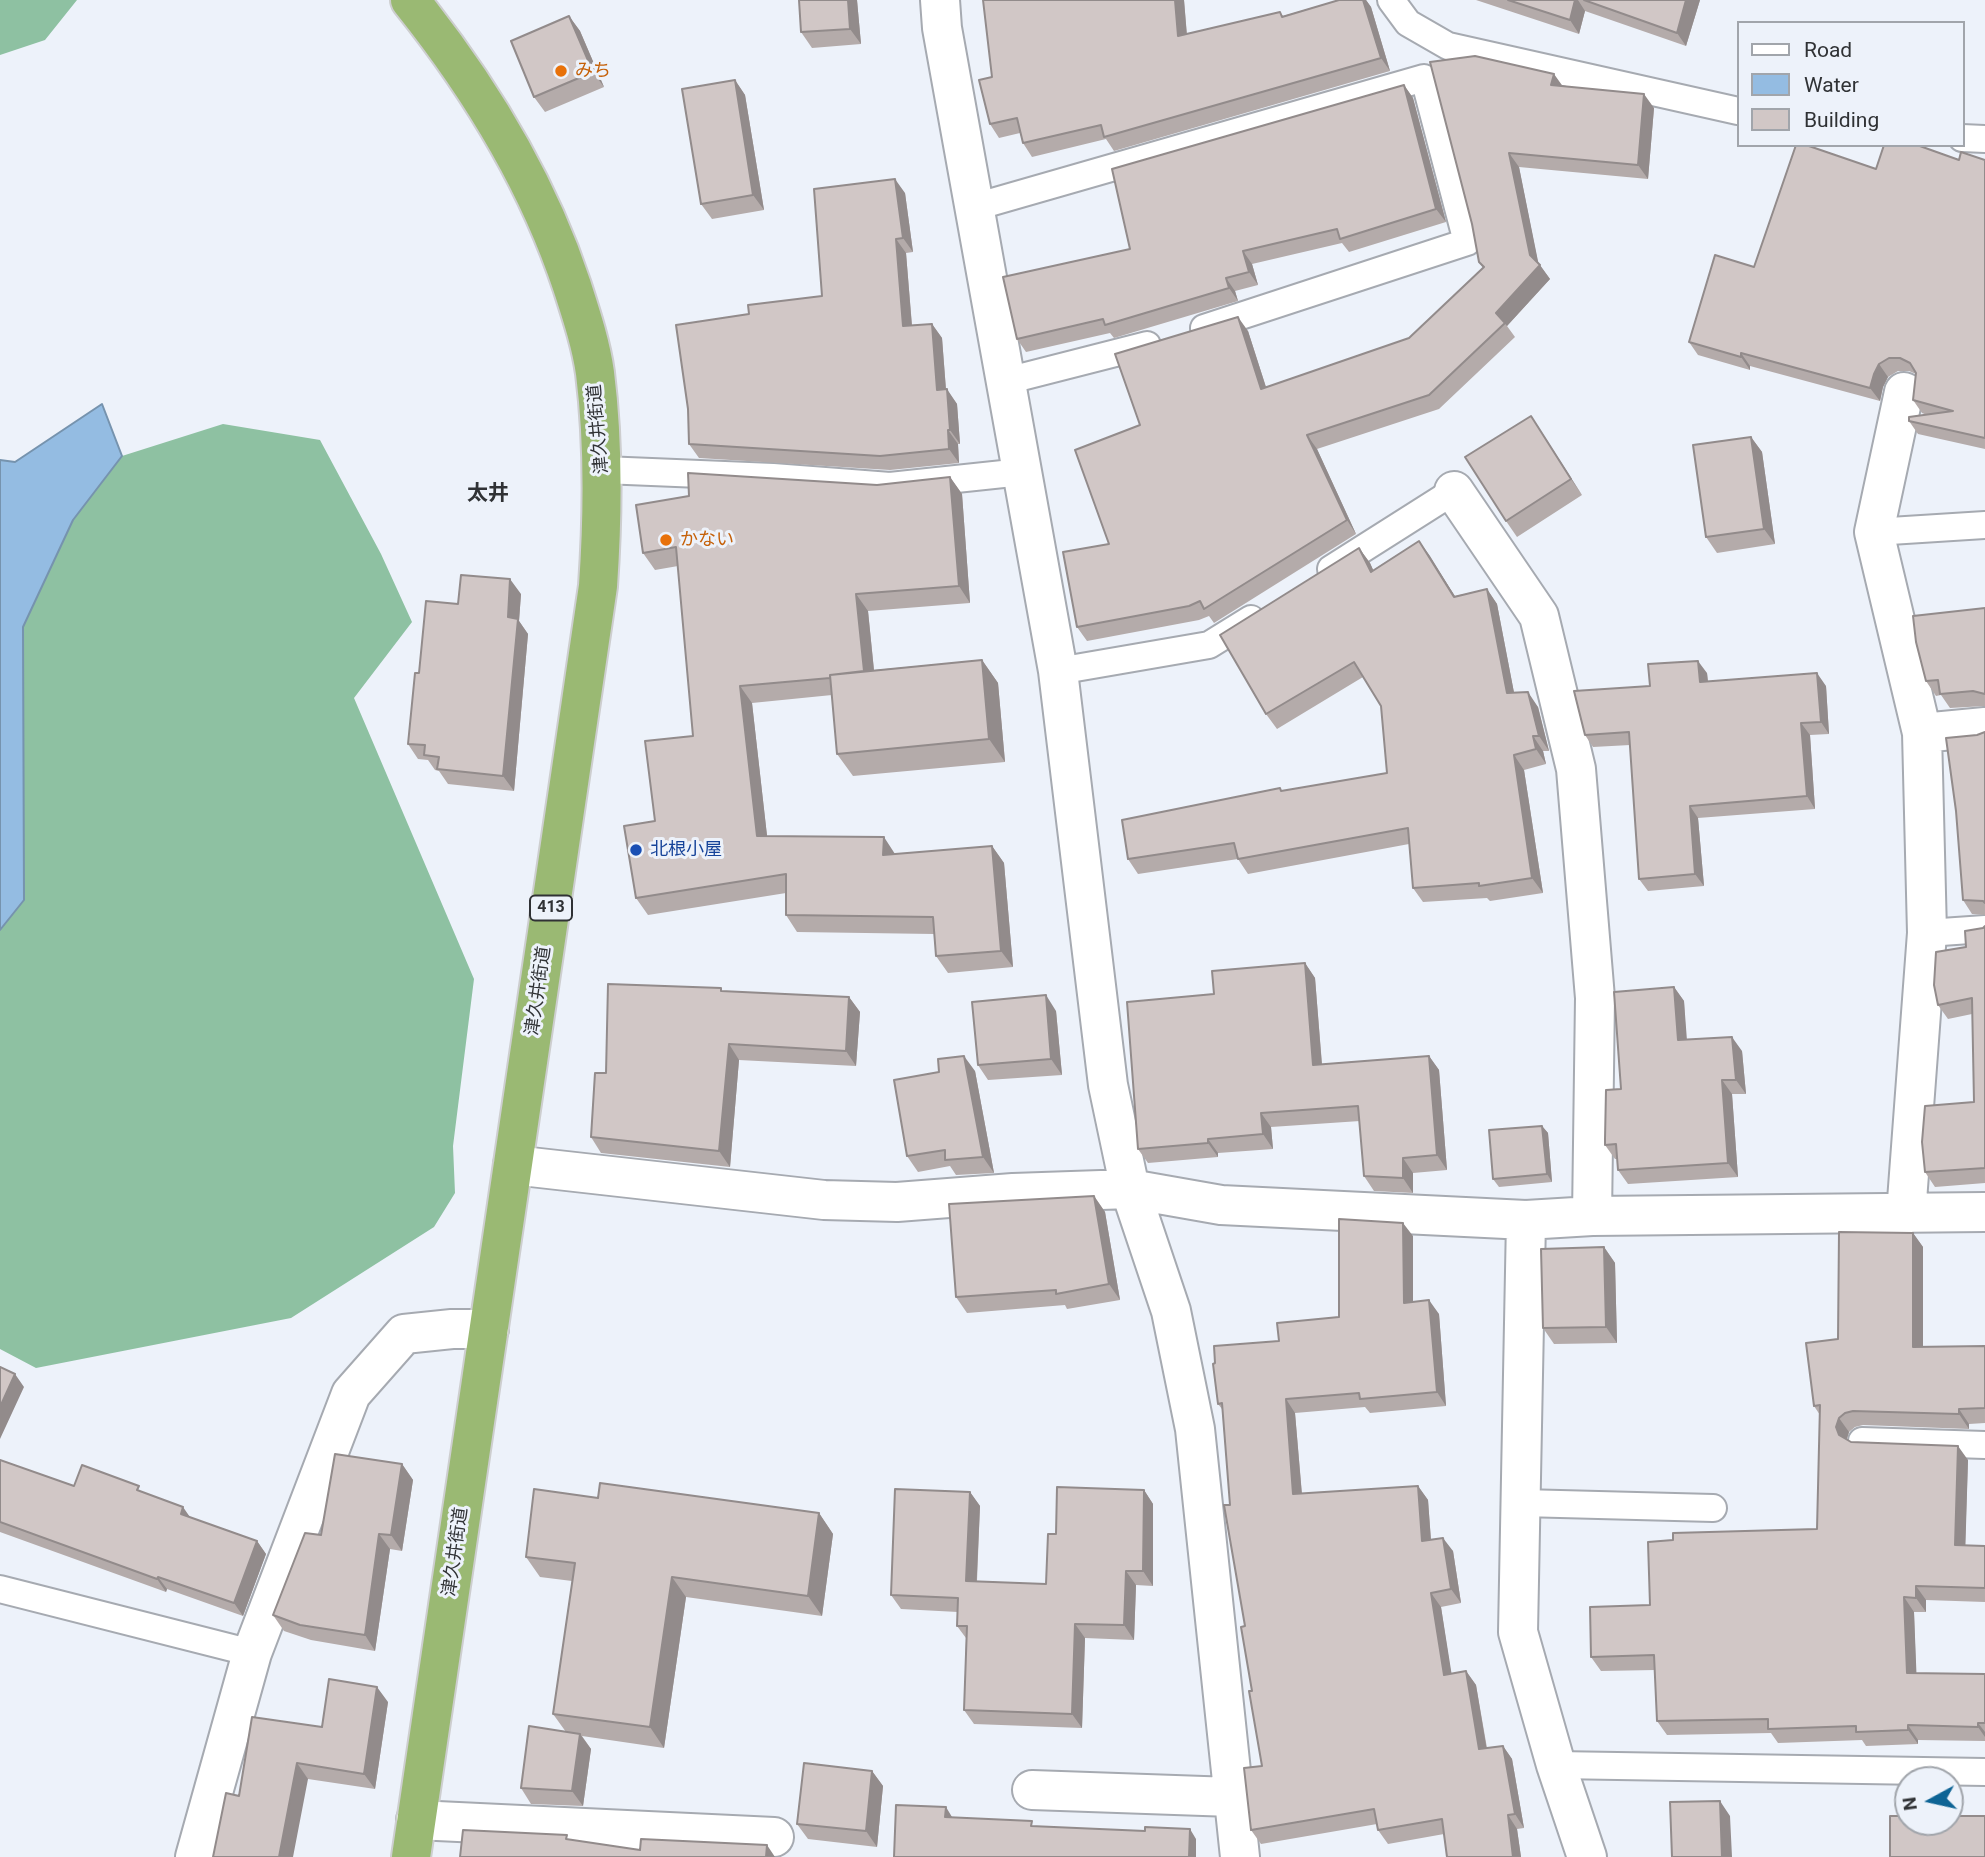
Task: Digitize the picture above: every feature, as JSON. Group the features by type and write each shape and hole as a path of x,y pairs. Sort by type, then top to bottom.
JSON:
{"highway":[{"name":"津久井街道","path":"410,0 464,69 521,166 549,225 579,309 594,370 603,470 598,586 411,1857"}],"street":[{"path":"940,0 942,28 1058,671 1108,1085 1130,1189 1171,1311 1195,1429 1240,1857"},
{"path":"1904,392 1874,532 1922,733 1927,933 1906,1214"},
{"path":"1454,491 1539,616 1576,769 1595,998 1592,1216"},
{"path":"1922,733 1985,727"},
{"path":"513,1165 824,1200 897,1202 1013,1193 1130,1189 1221,1205 1526,1220 1592,1216 1985,1212"},
{"path":"1526,1220 1518,1632 1556,1765 1587,1857"},
{"path":"195,1857 252,1653 351,1394 404,1334 489,1329"},
{"path":"1032,1790 1232,1797"},
{"path":"416,1820 774,1837"}],"lane":[{"path":"1391,0 1408,23 1448,46 1736,111"},
{"path":"975,207 1424,78 1467,242 1213,326 1124,352 1006,381"},
{"path":"1964,138 1985,139"},
{"path":"603,470 773,477 890,486 1021,472"},
{"path":"1314,579 1454,491"},
{"path":"1874,532 1985,525"},
{"path":"1058,671 1209,645 1268,609"},
{"path":"1927,933 1985,929"},
{"path":"1862,1441 1985,1445"},
{"path":"1522,1503 1713,1508"},
{"path":"0,1588 252,1653"},
{"path":"1556,1765 1985,1772"}],"green space":[{"path":"0,0 77,0 45,40 0,55"},
{"path":"223,424 320,440 381,554 412,622 354,698 474,979 453,1146 455,1193 434,1227 291,1318 36,1368 0,1349 0,917 22,614 72,507 122,456"}],"water":[{"path":"102,404 122,456 73,520 23,627 24,900 0,930 0,460 15,462"}],"building":[{"path":"799,0 848,0 850,29 801,32"},
{"path":"983,0 1175,0 1178,36 1280,12 1282,17 1339,0 1363,0 1381,58 1104,137 1101,125 1023,143 1017,118 990,124 979,80 992,77"},
{"path":"1508,0 1575,0 1570,20"},
{"path":"1584,0 1686,0 1677,33"},
{"path":"569,16 593,72 534,97 511,41"},
{"path":"1475,56 1554,74 1551,85 1644,94 1638,165 1509,153 1530,255 1540,265 1496,313 1505,323 1429,395 1307,435 1347,520 1204,609 1200,601 1189,606 1077,627 1063,552 1109,544 1075,450 1140,425 1115,354 1238,317 1261,389 1409,338 1484,267 1479,262 1472,224 1430,62"},
{"path":"735,80 753,195 701,204 682,89"},
{"path":"1404,85 1436,209 1340,239 1337,229 1243,251 1249,272 1226,278 1229,288 1105,325 1103,319 1017,339 1003,277 1130,249 1112,169"},
{"path":"1795,147 1812,147 1876,169 1883,147 1923,147 1959,160 1961,152 1985,160 1985,438 1909,421 1909,417 1953,411 1913,400 1916,373 1910,363 1900,358 1889,358 1879,364 1870,388 1741,353 1741,357 1689,342 1715,255 1754,267"},
{"path":"895,179 903,238 896,239 903,326 932,324 937,390 947,389 949,449 880,456 689,444 688,409 676,325 749,314 748,305 822,296 814,189"},
{"path":"1531,416 1571,479 1506,521 1465,457"},
{"path":"1751,437 1764,529 1706,537 1693,445"},
{"path":"688,473 877,485 950,477 959,586 856,594 864,671 830,675 830,678 740,686 757,836 884,837 883,855 992,846 1001,951 936,956 933,917 786,915 786,874 636,898 624,826 655,821 645,741 693,736 676,547 643,553 636,505 689,496"},
{"path":"1419,541 1454,597 1487,589 1507,693 1528,692 1539,736 1533,736 1536,749 1514,755 1532,878 1479,886 1479,883 1413,888 1408,828 1238,859 1234,843 1128,859 1122,820 1280,788 1281,791 1387,773 1381,706 1354,662 1266,714 1220,635 1359,548 1371,572"},
{"path":"461,575 510,579 508,617 518,619 503,776 437,769 439,757 424,755 425,745 408,744 426,601 458,604"},
{"path":"1985,608 1985,694 1973,691 1940,694 1938,680 1926,681 1916,642 1913,616"},
{"path":"982,660 989,739 837,754 830,675"},
{"path":"1698,661 1700,682 1817,673 1821,722 1801,723 1807,796 1690,806 1695,874 1639,879 1629,732 1585,735 1574,691 1650,686 1648,664"},
{"path":"1985,732 1985,903 1963,900 1956,811 1946,738"},
{"path":"1985,926 1985,1168 1925,1172 1922,1142 1925,1106 1974,1102 1972,998 1938,1005 1934,985 1936,952 1966,947 1965,931"},
{"path":"1305,963 1313,1065 1429,1056 1437,1155 1403,1158 1403,1178 1364,1176 1358,1106 1261,1113 1263,1134 1208,1139 1208,1143 1138,1149 1127,1002 1214,994 1212,971"},
{"path":"608,984 849,997 846,1051 729,1044 719,1151 591,1137 595,1073 606,1073"},
{"path":"1674,987 1678,1040 1732,1037 1736,1080 1722,1080 1728,1163 1618,1170 1616,1144 1605,1145 1606,1090 1621,1089 1614,992"},
{"path":"1046,995 1051,1059 978,1065 972,1002"},
{"path":"964,1056 983,1157 945,1160 945,1150 907,1156 894,1080 939,1072 938,1059"},
{"path":"1542,1126 1547,1174 1493,1179 1489,1130"},
{"path":"1094,1196 1109,1284 1056,1294 1056,1290 956,1297 949,1204"},
{"path":"1339,1219 1403,1223 1404,1303 1429,1300 1437,1392 1360,1399 1359,1393 1286,1399 1293,1494 1418,1486 1422,1541 1443,1538 1451,1589 1431,1593 1444,1675 1466,1671 1479,1749 1503,1746 1515,1814 1508,1815 1513,1857 1447,1857 1442,1819 1378,1830 1374,1809 1251,1830 1244,1768 1262,1766 1241,1627 1245,1626 1224,1505 1230,1505 1222,1403 1218,1404 1213,1364 1214,1346 1279,1341 1277,1323 1339,1317"},
{"path":"1839,1232 1913,1233 1913,1347 1985,1346 1985,1408 1959,1409 1959,1414 1853,1411 1839,1418 1836,1427 1839,1435 1851,1442 1958,1446 1955,1545 1985,1546 1985,1588 1916,1586 1916,1598 1904,1597 1907,1673 1985,1674 1985,1723 1978,1723 1978,1727 1908,1725 1908,1730 1856,1732 1856,1726 1768,1729 1768,1719 1657,1721 1654,1655 1591,1657 1590,1607 1650,1605 1648,1542 1673,1540 1673,1533 1817,1529 1820,1405 1814,1406 1806,1343 1838,1339"},
{"path":"1604,1247 1606,1327 1543,1328 1541,1249"},
{"path":"0,1367 15,1374 0,1407"},
{"path":"335,1454 402,1464 391,1535 379,1534 365,1635 300,1625 273,1615 305,1533 321,1535"},
{"path":"0,1460 74,1486 82,1465 139,1486 137,1490 183,1507 181,1514 257,1541 234,1603 158,1577 157,1579 0,1522"},
{"path":"600,1483 819,1513 808,1596 672,1577 650,1727 553,1714 575,1563 526,1557 534,1489 598,1498"},
{"path":"1057,1487 1144,1490 1143,1571 1126,1571 1124,1625 1075,1624 1072,1714 964,1710 967,1626 957,1626 958,1598 891,1595 895,1489 970,1492 966,1581 1046,1584 1048,1534 1056,1534"},
{"path":"329,1679 377,1687 364,1774 297,1763 279,1857 213,1857 226,1793 239,1796 252,1717 322,1727"},
{"path":"529,1726 580,1734 572,1791 521,1788"},
{"path":"804,1763 872,1771 866,1831 797,1824"},
{"path":"1720,1801 1722,1857 1672,1857 1670,1802"},
{"path":"896,1805 946,1807 945,1817 1032,1821 1031,1826 1145,1831 1145,1827 1190,1829 1189,1857 894,1857"},
{"path":"1890,1816 1894,1816 1894,1836 1964,1836 1964,1816 1985,1816 1985,1857 1890,1857"},
{"path":"463,1830 567,1835 566,1839 640,1850 641,1839 767,1845 766,1857 460,1857"}],"place":[{"name":"みち","path":"561,71"},
{"name":"かない","path":"666,540"},
{"name":"北根小屋","path":"636,850"}],"district":[{"name":"太井","path":"488,495"}]}
